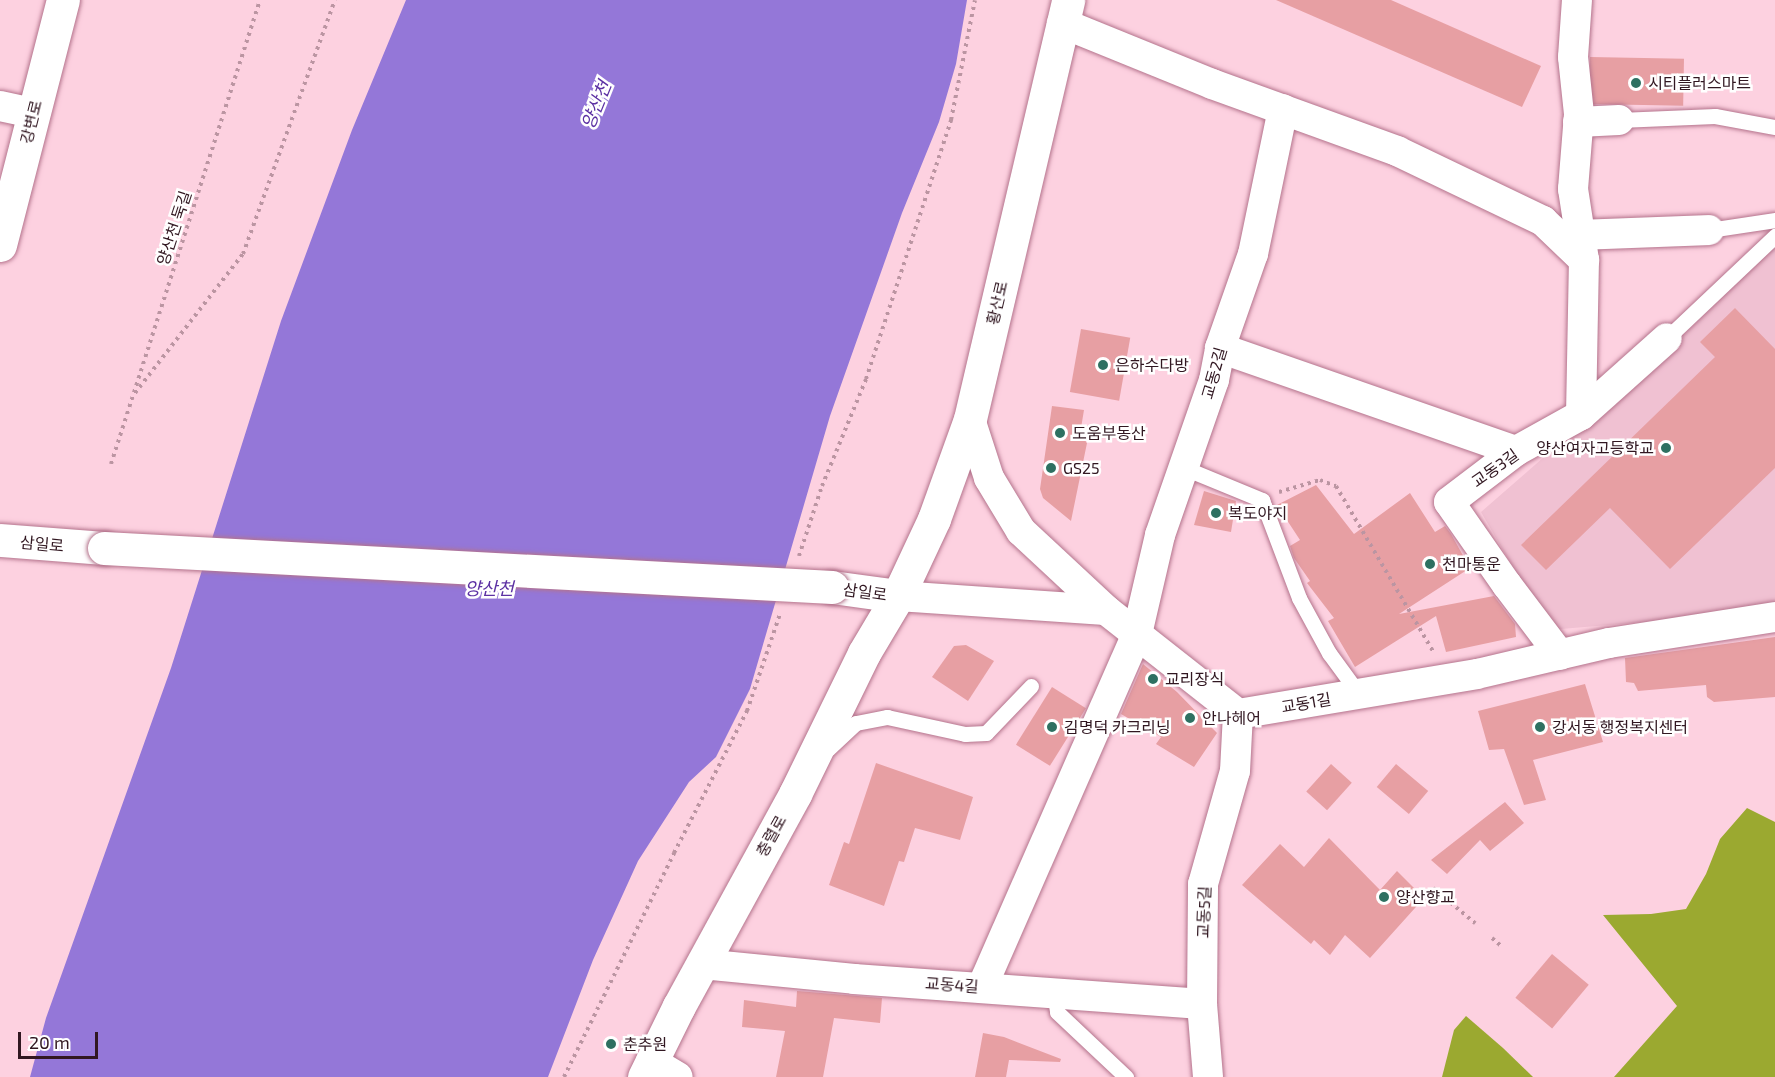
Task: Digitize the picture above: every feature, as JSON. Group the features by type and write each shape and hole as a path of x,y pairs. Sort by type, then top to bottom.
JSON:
{"main road":[{"name":"강변로","path":"0,245 63,0"},
{"name":"황산로","path":"898,596 934,519 970,419 1065,12"},
{"name":"삼일로","path":"0,540 94,548 832,587 898,596"},
{"name":"충렬로","path":"658,1072 702,964 864,653 898,596"}],"street":[{"path":"1577,0 1573,57 1578,122 1574,189 1582,248 1581,416"},
{"path":"1065,12 1283,110 1397,151 1543,221 1582,248 1708,230"},
{"path":"0,106 33,113"},
{"name":"교동2길","path":"982,987 1137,634 1160,535 1214,380 1221,348 1253,254 1283,110"},
{"path":"1578,122 1619,120"},
{"name":"교동3길","path":"1560,655 1449,502 1516,451 1581,416 1667,338"},
{"path":"1221,348 1516,451"},
{"path":"970,419 989,478 1012,520 1021,531 1106,610 1238,714"},
{"path":"898,596 1106,610"},
{"name":"교동1길","path":"1238,714 1478,674 1609,643 1775,617"},
{"name":"교동5길","path":"1208,1077 1202,1004 1203,884 1235,771 1238,714"},
{"name":"교동4길","path":"702,964 854,979 1202,1004"}],"lane":[{"path":"1619,120 1715,116 1775,128"},
{"path":"1708,230 1775,220"},
{"path":"1667,338 1775,236"},
{"path":"1182,467 1262,500 1299,598 1329,653 1359,694"},
{"path":"804,772 856,723 887,717 965,734 986,733 1031,686"},
{"path":"1054,992 1057,1012 1126,1077"}],"path":[{"name":"양산천 둑길","path":"111,464 260,0"},
{"path":"133,396 243,254 335,0"},
{"path":"796,565 822,486 866,379 951,120 975,0"},
{"path":"1262,500 1320,480 1336,486 1437,657"},
{"path":"564,1077 747,711 781,610"},
{"path":"1433,888 1475,923"},
{"path":"1492,938 1500,945"}],"shaded area":[{"name":"양산여자고등학교","path":"1775,247 1775,611 1549,630 1481,512 1680,338"}],"green space":[{"path":"1747,808 1775,822 1775,1077 1614,1077 1677,1006 1603,915 1651,914 1686,909 1706,874 1720,839"},
{"path":"1466,1016 1533,1077 1442,1077 1454,1030"}],"water":[{"name":"양산천","path":"406,0 967,0 956,64 939,122 902,213 830,416 750,689 716,757 689,782 638,861 593,960 548,1077 30,1077 46,1018 171,668 281,321 352,130"}],"building":[{"path":"1276,0 1391,0 1541,66 1522,107"},
{"name":"시티플러스마트","path":"1590,57 1684,59 1683,106 1589,104"},
{"path":"1735,308 1775,349 1775,468 1670,569 1610,508 1546,570 1521,545 1715,357 1700,342"},
{"path":"1081,329 1130,338 1119,401 1070,392"},
{"path":"1052,406 1084,410 1080,434 1087,443 1071,521 1043,498 1040,489"},
{"path":"1316,485 1354,534 1410,493 1435,532 1445,526 1451,534 1470,568 1399,614 1494,596 1515,624 1516,637 1446,652 1436,616 1355,667 1328,621 1334,618 1307,583 1310,581 1294,558 1290,546 1300,540 1277,505"},
{"name":"복도야지","path":"1204,491 1236,501 1231,532 1194,525"},
{"path":"1775,637 1775,697 1714,702 1707,697 1706,685 1638,691 1634,683 1626,682 1625,658"},
{"path":"966,645 994,661 968,701 932,677 954,646"},
{"path":"1143,664 1177,692 1217,733 1194,767 1156,744 1161,737 1121,714"},
{"name":"강서동 행정복지센터","path":"1585,684 1603,742 1533,760 1546,800 1524,805 1504,749 1489,750 1478,711"},
{"name":"김명덕 카크리닝","path":"1052,687 1086,708 1050,766 1016,745"},
{"path":"876,763 973,797 960,840 915,828 904,862 899,861 884,906 829,885 844,842 849,844"},
{"path":"1331,764 1352,783 1327,810 1306,791"},
{"path":"1396,764 1428,791 1409,814 1377,787"},
{"path":"1505,802 1524,823 1490,851 1480,840 1447,874 1431,860"},
{"path":"1329,838 1380,890 1397,871 1424,898 1370,958 1345,935 1330,955 1314,940 1311,944 1242,885 1280,844 1304,867"},
{"path":"1552,954 1589,985 1552,1029 1515,998"},
{"path":"797,991 882,998 880,1023 834,1018 823,1077 776,1077 785,1031 742,1027 744,1000 796,1007"},
{"path":"983,1033 1004,1037 1061,1059 1060,1062 1009,1060 1006,1077 975,1077"}],"place":[{"name":"시티플러스마트","path":"1636,83"},
{"name":"은하수다방","path":"1103,365"},
{"name":"도움부동산","path":"1060,433"},
{"name":"양산여자고등학교","path":"1666,448"},
{"name":"GS25","path":"1051,468"},
{"name":"복도야지","path":"1216,513"},
{"name":"천마통운","path":"1430,564"},
{"name":"교리장식","path":"1153,679"},
{"name":"안나헤어","path":"1190,718"},
{"name":"김명덕 카크리닝","path":"1052,727"},
{"name":"강서동 행정복지센터","path":"1540,727"},
{"name":"양산향교","path":"1384,897"},
{"name":"춘추원","path":"611,1044"}]}
